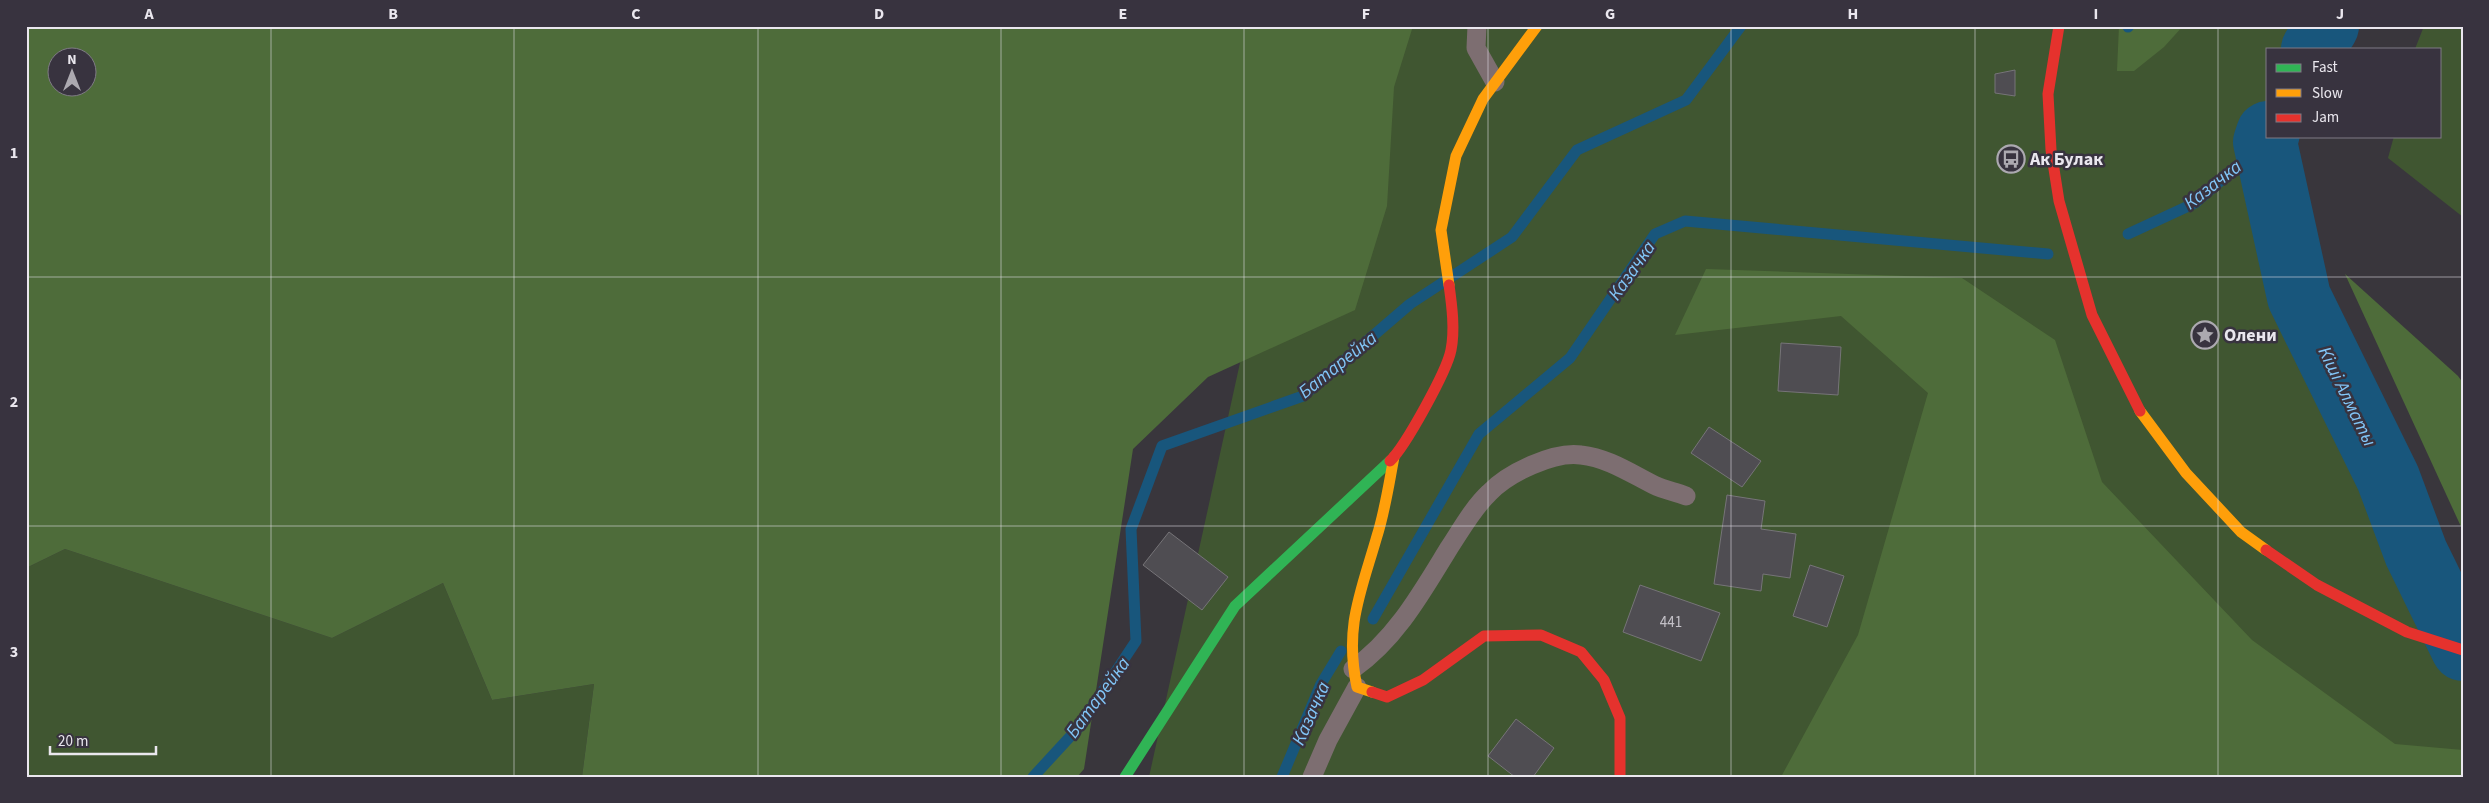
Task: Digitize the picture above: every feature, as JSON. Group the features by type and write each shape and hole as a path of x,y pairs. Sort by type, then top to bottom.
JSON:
{"street":[{"path":"1125,777 1235,606 1335,510 1394,457 1434,392 1451,351 1452,307 1441,230 1456,156 1483,99 1537,26"},
{"path":"2059,26 2048,94 2052,150 2059,201 2092,315 2142,415 2186,473 2241,532 2317,585 2407,632 2463,650"},
{"path":"1394,457 1378,535 1358,594 1354,621 1355,678 1387,697 1422,680 1484,636 1541,635 1581,652 1604,680 1620,718 1620,777"}],"lane":[{"path":"1477,26 1476,48 1495,82"},
{"path":"1312,777 1355,678 1416,603 1460,531 1489,492 1522,469 1563,455 1581,455 1619,466 1656,486 1686,496"}],"green space":[{"path":"26,26 1413,26 1394,87 1387,206 1355,310 1208,377 1133,449 1084,769 1077,777 582,777 594,684 492,700 443,583 332,638 65,549 26,568"},
{"path":"1314,26 2327,26 2314,48 2266,48 2265,142 2299,297 2388,477 2416,553 2463,649 2463,777 1149,777"},
{"path":"2119,26 2183,26 2164,47 2134,71 2117,71"},
{"path":"2424,26 2463,26 2463,217 2388,158 2393,138 2442,138 2442,48 2415,48"},
{"path":"1706,269 1962,278 2055,340 2102,482 2252,640 2395,744 2463,750 2463,777 1781,777 1858,635 1928,393 1841,316 1675,335"},
{"path":"2345,274 2458,376 2463,383 2463,531"},
{"path":"65,549 332,638 443,583 492,700 594,684 582,777 26,777 26,568"}],"building":[{"path":"2015,70 2015,96 1995,93 1995,74"},
{"path":"1781,343 1841,347 1838,395 1778,391"},
{"path":"1709,427 1761,461 1742,487 1691,453"},
{"path":"1727,495 1765,501 1761,529 1796,534 1790,578 1763,574 1761,591 1714,584"},
{"path":"1169,532 1228,577 1202,610 1143,565"},
{"path":"1810,565 1844,576 1827,627 1793,616"},
{"path":"1640,585 1720,613 1701,661 1623,632"},
{"path":"1516,719 1554,748 1533,777 1515,777 1488,756"}],"waterway":[{"name":"Батарейка","path":"1033,777 1079,727 1136,641 1131,529 1162,446 1303,396 1410,304 1512,237 1577,150 1686,100 1741,26"},
{"name":"Кіші Алматы","path":"2314,48 2327,26"},
{"name":"Кіші Алматы","path":"2266,138 2265,142 2299,297 2388,478 2416,553 2463,649"},
{"name":"Казачка","path":"2128,234 2195,203 2265,142"},
{"name":"Казачка","path":"1373,619 1479,434 1570,358 1655,234 1685,221 2048,254"},
{"name":"Казачка","path":"1282,777 1321,684 1341,651"}],"traffic: fast":[{"path":"1125,777 1235,606 1390,461"}],"traffic: slow":[{"path":"1449,285 1441,230 1456,156 1483,99 1537,26"},
{"path":"2140,411 2186,473 2241,532 2266,550"},
{"path":"1372,692 1357,687 1353,666 1353,628 1360,593 1387,497 1394,457"}],"traffic: jam":[{"path":"2059,26 2048,94 2051,150 2059,201 2092,315 2140,411"},
{"path":"1390,461 1415,425 1434,391 1448,360 1453,334 1449,285"},
{"path":"2266,550 2317,585 2407,632 2463,650"},
{"path":"1372,692 1387,697 1423,680 1484,636 1541,635 1581,652 1604,680 1620,718 1620,777"}],"place":[{"name":"Ак Булак","path":"2011,159"},
{"name":"Олени","path":"2205,335"}]}
